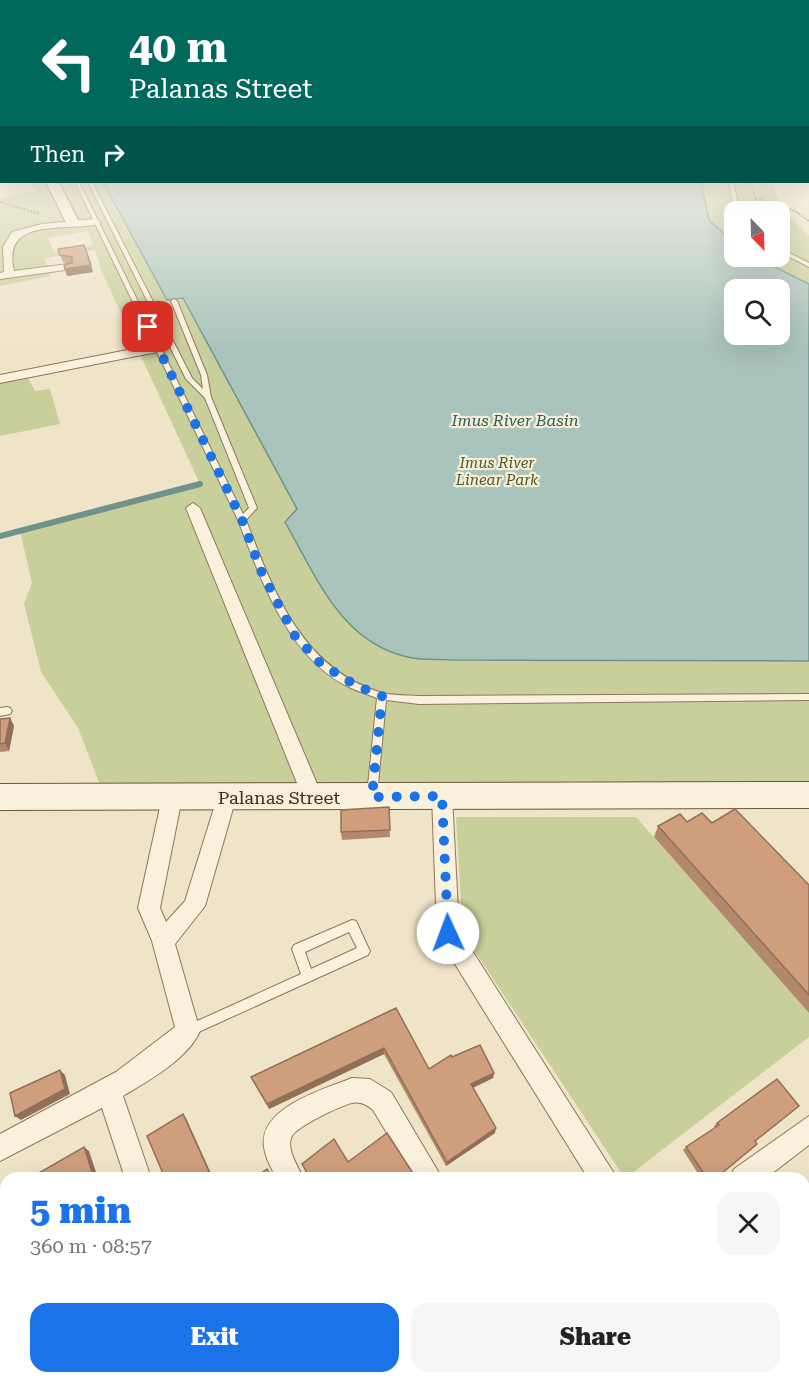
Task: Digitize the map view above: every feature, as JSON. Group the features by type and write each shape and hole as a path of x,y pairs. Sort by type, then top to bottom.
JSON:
{"main road":[{"path":"70,217 72,222"},
{"name":"Palanas Street","path":"0,797 809,795"}],"street":[{"path":"68,267 5,275 8,244 15,235 36,229 96,222"},
{"path":"0,379 158,348"},
{"path":"193,508 313,798"},
{"path":"442,796 448,933 600,1172"},
{"path":"0,1148 108,1089 171,1050 188,1031 163,941 148,908 172,798"},
{"path":"163,941 194,906 226,798"},
{"path":"108,1089 136,1172"},
{"path":"287,1172 277,1150 278,1131 289,1119 352,1090 370,1092 382,1101 425,1172"},
{"path":"755,1172 809,1129"}],"lane":[{"path":"94,217 242,520 261,571 295,636 321,664 357,686 382,696 452,700 809,697"},
{"path":"108,217 189,379 208,397"},
{"path":"790,255 809,265"},
{"path":"174,301 204,375 208,397 252,508 242,520"},
{"path":"372,797 382,696"},
{"path":"188,1031 364,951 352,926 298,949 308,976"}],"green space":[{"name":"Imus River Linear Park","path":"0,217 724,217 724,267 790,267 790,217 809,236 809,784 102,790 78,728 41,672 24,604 32,583 20,531 200,484 102,272 95,250 45,258 50,276 0,286","holes":["88,231 93,245 54,252 48,238"]},
{"path":"28,378 35,391 50,389 60,424 0,436 0,383"},
{"path":"456,817 636,817 809,1013 809,1037 634,1172 621,1172 474,950 462,918"}],"water":[{"name":"Imus River Basin","path":"122,217 708,217 724,234 724,267 775,267 809,284 809,661 454,660 412,658 388,651 367,639 349,624 321,586 285,522 297,509 183,298 167,300"}],"building":[{"path":"84,245 91,265 65,269 64,265 72,263 72,257 60,255 58,249"},
{"path":"10,718 5,743 0,744 0,719"},
{"path":"389,807 390,830 341,832 341,810"},
{"path":"735,809 809,885 809,995 658,826 680,814 687,822 702,813 712,823"},
{"path":"396,1008 429,1069 451,1055 452,1057 480,1045 494,1073 471,1084 496,1128 447,1162 384,1048 267,1104 251,1077"},
{"path":"60,1070 65,1089 15,1116 10,1093"},
{"path":"777,1079 799,1106 755,1141 757,1144 723,1172 703,1172 686,1147 719,1125 717,1123"},
{"path":"183,1114 209,1172 162,1172 147,1136"},
{"path":"387,1133 412,1172 307,1172 302,1164 334,1139 348,1162"},
{"path":"84,1147 92,1172 40,1172"}],"waterway":[{"path":"0,536 200,484"}],"route":[{"path":"148,327 242,520 261,571 295,636 321,664 357,686 382,696 372,797 442,796 448,933"}]}
